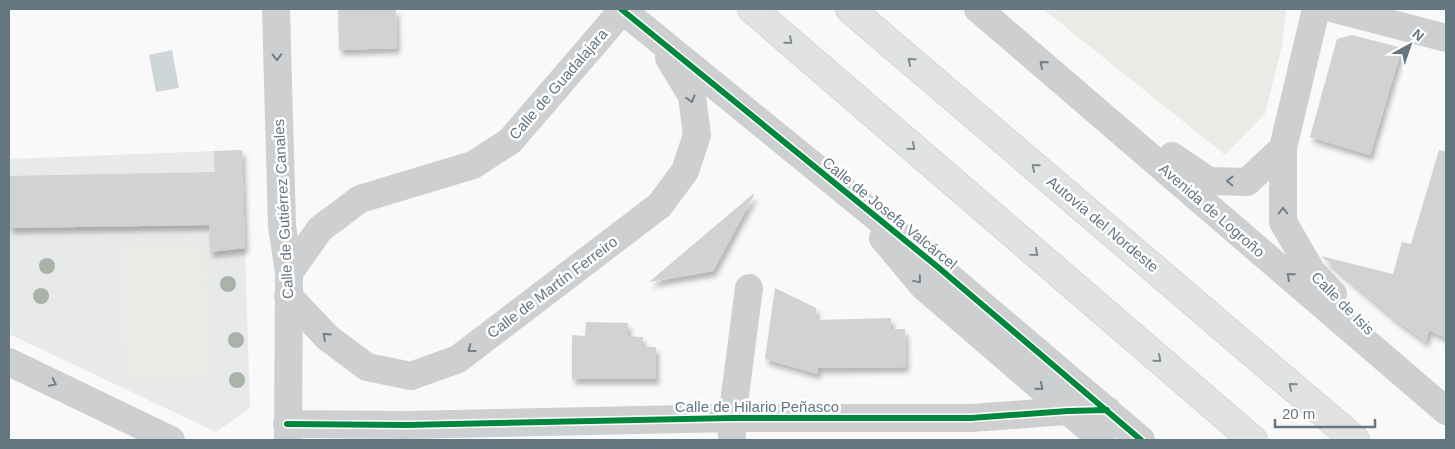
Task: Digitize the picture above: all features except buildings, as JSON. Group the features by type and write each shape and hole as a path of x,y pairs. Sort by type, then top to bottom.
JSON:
{"highway":[{"path":"752,9 1253,440"},
{"name":"Autovía del Nordeste","path":"850,9 1355,440"}],"street":[{"name":"Calle de Gutiérrez Canales","path":"276,9 282,226 289,285 288,432"},
{"name":"Calle de Guadalajara","path":"289,285 320,229 360,199 473,165 510,141 622,9"},
{"name":"Calle de Josefa Valcárcel","path":"622,9 841,190 939,268 1141,440"},
{"name":"Avenida de Logroño","path":"978,9 1446,411"},
{"name":"Calle de Isis","path":"1316,9 1283,148 1283,222 1312,272 1446,406"},
{"path":"1334,9 1446,38"},
{"name":"Calle de Martín Ferreiro","path":"289,285 328,338 367,367 411,376 458,358 660,205 685,172 697,135 692,96 659,41"},
{"path":"1080,96 1209,181 1247,182 1283,148"},
{"name":"Calle de Josefa Valcárcel","path":"841,190 924,287 1102,440"},
{"path":"732,429 749,288"},
{"path":"9,362 171,440"},
{"name":"Calle de Hilario Peñasco","path":"288,432 406,425 732,429 974,429 1068,411 1107,410"}],"shaded area":[{"path":"1043,9 1286,9 1282,46 1265,114 1225,155"},
{"path":"172,50 179,88 156,92 149,55"},
{"path":"242,150 250,408 216,432 9,334 9,159"},
{"path":"203,248 208,375 125,378 121,250"}],"cycle path":[{"path":"621,9 939,268 1141,440"},
{"path":"287,424 406,425 732,418 971,418 1107,410"}]}
